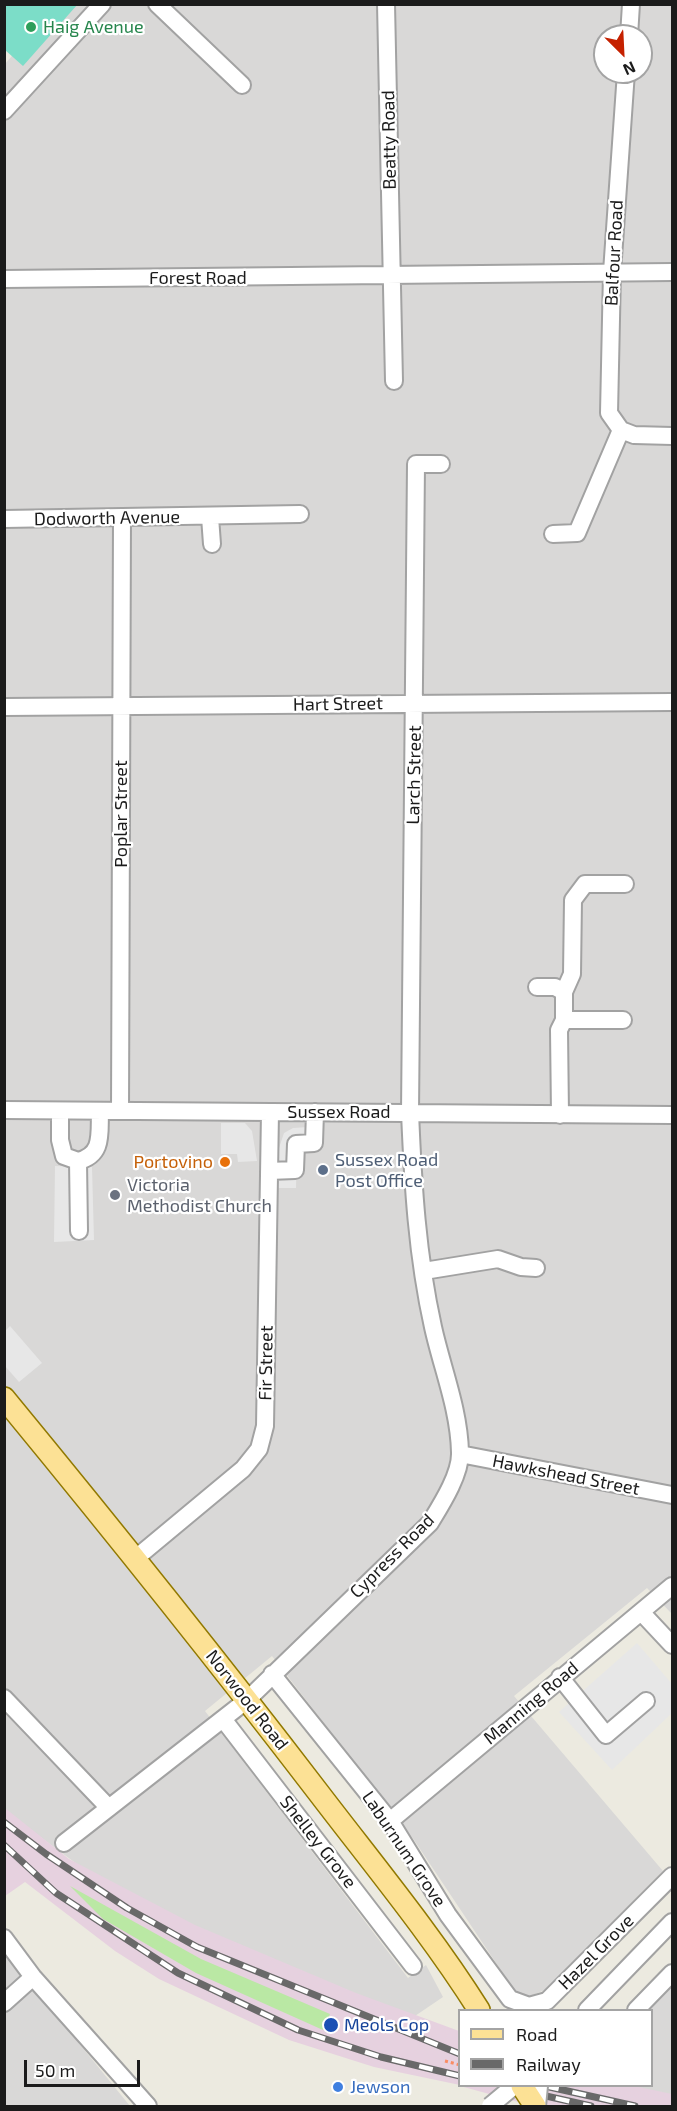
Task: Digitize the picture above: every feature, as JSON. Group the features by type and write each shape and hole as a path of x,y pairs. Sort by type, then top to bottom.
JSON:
{"main road":[{"name":"Norwood Road","path":"4,1398 136,1558 247,1700 458,1976 478,2009"},
{"path":"523,2087 536,2106"}],"street":[{"path":"4,111 102,4"},
{"path":"157,4 242,85"},
{"name":"Beatty Road","path":"386,4 392,276"},
{"path":"629,24 631,4"},
{"name":"Balfour Road","path":"621,430 609,413 612,272 625,84"},
{"name":"Forest Road","path":"4,279 672,272"},
{"path":"392,276 394,381"},
{"path":"553,534 578,533 621,430 634,435 672,436"},
{"name":"Larch Street","path":"411,1112 416,464 441,464"},
{"name":"Dodworth Avenue","path":"4,519 300,514"},
{"name":"Poplar Street","path":"120,1111 122,517"},
{"path":"210,517 212,544"},
{"name":"Hart Street","path":"4,707 672,702"},
{"path":"560,1115 559,1030 564,1020 564,992 572,974 573,900 585,884 625,884"},
{"path":"537,987 555,987 564,992"},
{"path":"564,1020 623,1020"},
{"name":"Sussex Road","path":"4,1110 672,1115"},
{"path":"60,1111 61,1149 64,1156 78,1161 94,1154 99,1147 100,1112"},
{"name":"Fir Street","path":"136,1558 243,1468 259,1449 266,1426 270,1112"},
{"path":"269,1171 295,1170 296,1144 314,1143 315,1112"},
{"name":"Cypress Road","path":"64,1843 247,1700 430,1523 448,1494 460,1454 455,1408 433,1327 414,1211 411,1112"},
{"path":"78,1161 79,1231"},
{"path":"424,1271 498,1259 520,1267 536,1268"},
{"name":"Hawkshead Street","path":"460,1454 672,1495"},
{"name":"Manning Road","path":"390,1821 672,1586"},
{"path":"642,1613 672,1645"},
{"name":"Laburnum Grove","path":"272,1674 390,1821 448,1915 510,1999"},
{"path":"560,1677 606,1735 646,1701"},
{"path":"4,1698 109,1809"},
{"name":"Shelley Grove","path":"223,1719 414,1966"},
{"name":"Hazel Grove","path":"510,1999 529,2006 547,2001 672,1876"},
{"path":"588,2009 672,1922"},
{"path":"4,1938 33,1977 144,2105"},
{"path":"637,2009 672,1973"},
{"path":"4,2003 33,1977"},
{"path":"490,2106 512,2087"},
{"path":"536,2106 539,2087"}],"path":[{"path":"444,2061 458,2065"}],"shaded area":[{"name":"Haig Avenue","path":"5,4 77,5 23,66 5,50"},
{"path":"56,5 672,5 672,1614 647,1588 514,1696 663,1871 545,1990 530,1996 516,1993 414,1840 272,1656 205,1711 408,1978 426,1965 443,1997 412,2018 213,1939 104,1884 5,1811 5,64"},
{"path":"221,1123 245,1123 252,1131 257,1161 238,1162 237,1154 221,1154"},
{"path":"308,1127 309,1139 297,1140 296,1188 277,1188 278,1151 284,1133 293,1128"},
{"path":"55,1166 92,1167 94,1240 54,1242"},
{"path":"10,1326 42,1363 19,1382 5,1366 5,1331"},
{"path":"637,1643 672,1684 672,1713 612,1770 559,1712"},
{"path":"5,1808 69,1859 195,1925 356,1993 458,2031 458,2085 374,2067 289,2040 159,1979 115,1951 25,1882 5,1896"},
{"path":"4,1952 7,1955 130,2106 5,2106"},
{"path":"672,1984 672,2098 629,2087 653,2087 653,2009 648,2009"},
{"path":"464,2087 639,2087 672,2094 672,2106 533,2106"}],"green space":[{"path":"70,1886 201,1959 330,2014 323,2030 196,1973 103,1919"}],"railway":[{"path":"4,1822 46,1854 127,1908 197,1947 458,2053"},
{"path":"4,1845 56,1893 178,1973 298,2030 381,2057 458,2076"},
{"path":"506,2087 591,2106"},
{"path":"550,2087 635,2106"}],"place":[{"name":"Haig Avenue","path":"31,27"},
{"name":"Portovino","path":"225,1162"},
{"name":"Sussex Road Post Office","path":"323,1170"},
{"name":"Victoria Methodist Church","path":"115,1195"},
{"name":"Meols Cop","path":"331,2025"},
{"name":"Jewson","path":"338,2087"}]}
